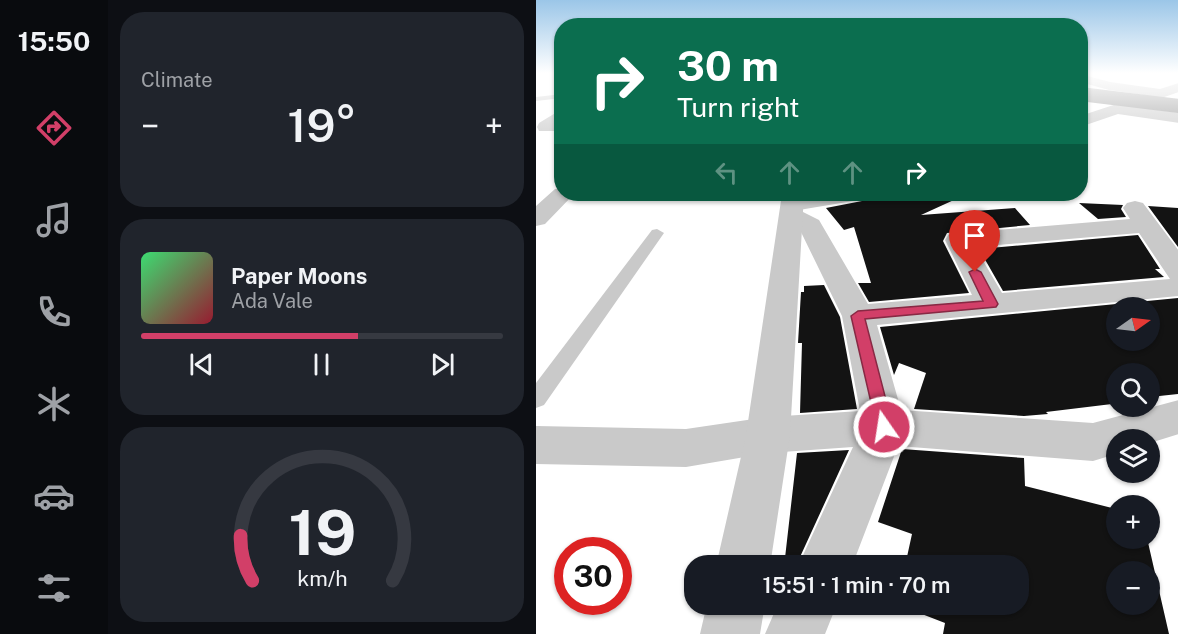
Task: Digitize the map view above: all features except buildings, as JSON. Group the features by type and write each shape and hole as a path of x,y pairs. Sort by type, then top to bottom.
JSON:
{"highway":[{"path":"1150,103 1178,106"}],"street":[{"path":"1088,119 1135,103"},
{"path":"1088,104 1178,118"},
{"path":"536,190 554,192"},
{"path":"536,219 554,201"},
{"path":"792,204 814,201"},
{"path":"792,204 810,225 858,316 884,427 830,555"},
{"path":"745,555 768,435 792,204"},
{"path":"992,304 958,240 1140,215 1178,272"},
{"path":"858,316 1178,287"},
{"path":"536,445 686,448 768,435 884,427 1093,442 1178,417"},
{"path":"730,634 734,615"},
{"path":"796,634 804,615"}],"lane":[{"path":"536,399 657,233"}],"route":[{"path":"884,427 858,316 992,304 975,272"}]}
